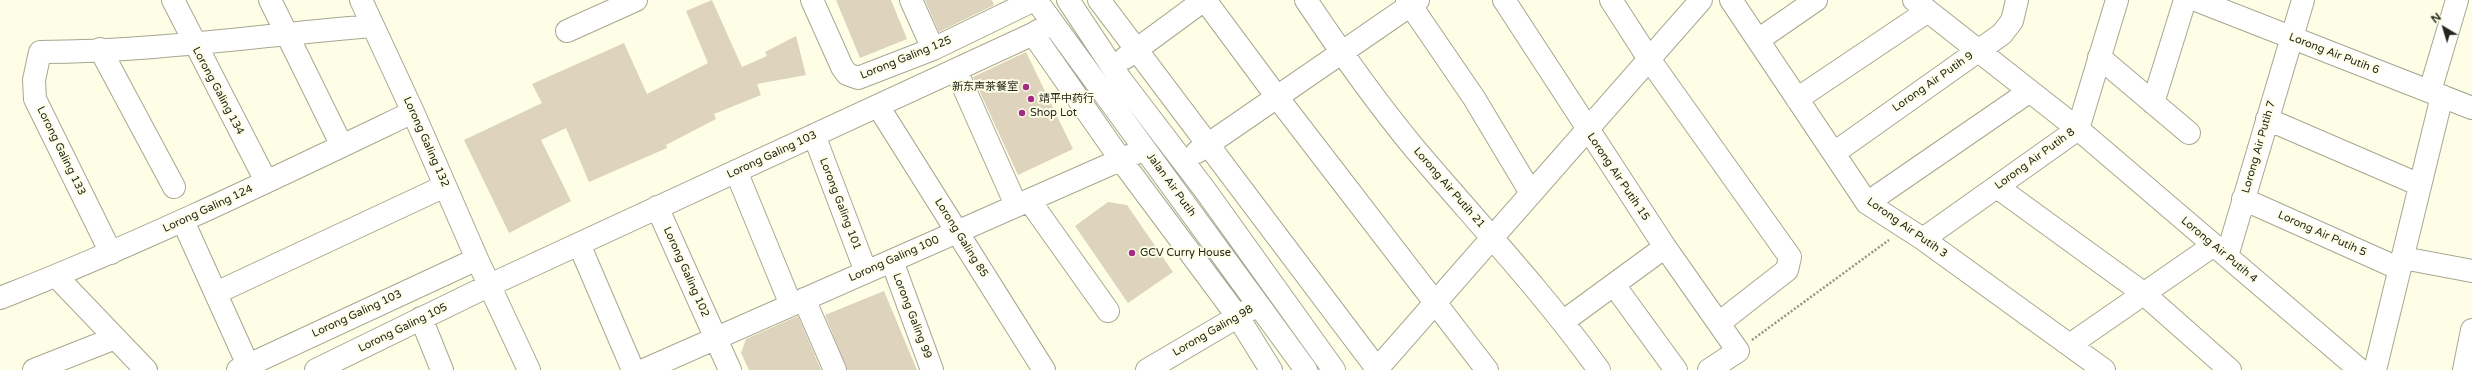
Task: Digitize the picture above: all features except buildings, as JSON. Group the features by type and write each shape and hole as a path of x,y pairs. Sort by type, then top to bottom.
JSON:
{"street":[{"name":"Lorong Galing 134","path":"173,0 193,43 266,182"},
{"path":"270,0 342,146"},
{"name":"Lorong Galing 132","path":"360,0 413,112 477,259 530,370"},
{"path":"567,31 636,0"},
{"name":"Lorong Galing 125","path":"812,0 842,67 852,77 863,77 933,49 1025,2"},
{"path":"911,0 933,49"},
{"name":"Jalan Air Putih","path":"1068,0 1112,68 1183,162 1334,370"},
{"path":"1099,0 1378,370 1701,0"},
{"path":"1112,68 1205,0 1277,97 1487,370"},
{"name":"Lorong Air Putih 21","path":"1306,0 1342,52 1414,148 1564,321 1600,370"},
{"name":"Lorong Air Putih 15","path":"1504,0 1587,130 1665,247 1738,351"},
{"path":"1611,0 1649,58 1790,257 1787,270 1719,323"},
{"name":"Lorong Air Putih 3","path":"1731,0 1867,203 1914,234 2071,344 2104,370"},
{"path":"1758,40 1816,0"},
{"name":"Lorong Air Putih 9","path":"1834,153 2002,34 2012,21 2017,0"},
{"name":"Lorong Air Putih 8","path":"1914,234 1997,187 2078,130 2117,0"},
{"path":"2153,103 2186,0"},
{"name":"Lorong Air Putih 6","path":"2196,0 2472,108"},
{"name":"Lorong Air Putih 7","path":"2220,251 2243,199 2303,0"},
{"path":"2375,370 2420,185 2436,94 2457,0"},
{"name":"Jalan Air Putih","path":"1025,2 1052,23 1306,370"},
{"path":"1183,162 1412,2 1474,98 1531,194"},
{"path":"1797,99 1921,5"},
{"name":"Lorong Air Putih 4","path":"1921,5 2078,130 2360,370"},
{"name":"Lorong Galing 103","path":"490,285 956,70 1033,34 1052,23"},
{"name":"Lorong Galing 133","path":"111,253 35,99 34,88 40,52 193,43 285,33 372,26"},
{"path":"1033,34 1121,160 1238,317 1271,370"},
{"path":"100,49 174,187"},
{"path":"2099,57 2189,134"},
{"path":"956,70 1023,203 1108,311"},
{"path":"1867,203 2030,92"},
{"name":"Lorong Galing 85","path":"878,106 1044,370"},
{"name":"Lorong Galing 124","path":"0,298 111,253 183,221 413,112"},
{"path":"2267,119 2420,185"},
{"name":"Lorong Galing 101","path":"814,135 866,272"},
{"name":"Lorong Galing 100","path":"644,370 715,337 892,261 956,231 1145,149"},
{"path":"736,171 797,302 835,370"},
{"path":"216,293 445,186"},
{"path":"1997,187 2143,293 2230,370"},
{"name":"Lorong Air Putih 5","path":"2243,199 2401,264 2472,271"},
{"name":"Lorong Galing 102","path":"657,208 730,370"},
{"path":"183,221 216,293 243,368"},
{"path":"579,244 633,370"},
{"path":"1564,321 1665,247"},
{"path":"1198,264 1218,249"},
{"path":"2071,344 2143,293 2220,251"},
{"path":"1268,278 1294,258"},
{"name":"Lorong Galing 103","path":"243,368 477,259"},
{"name":"Lorong Galing 99","path":"892,261 932,370"},
{"path":"56,276 146,370"},
{"name":"Lorong Galing 105","path":"316,370 344,364 421,318 490,285"},
{"path":"1614,285 1676,370"},
{"name":"Lorong Galing 98","path":"1147,370 1259,304"},
{"path":"421,318 442,370"},
{"path":"2464,370 2472,330"},
{"path":"34,370 115,338"},
{"path":"1710,370 1738,351"}],"path":[{"path":"1738,351 1914,234"}],"place":[{"name":"新东声茶餐室","path":"1026,87"},
{"name":"靖平中药行","path":"1031,99"},
{"name":"Shop Lot","path":"1022,113"},
{"name":"GCV Curry House","path":"1132,253"}]}
